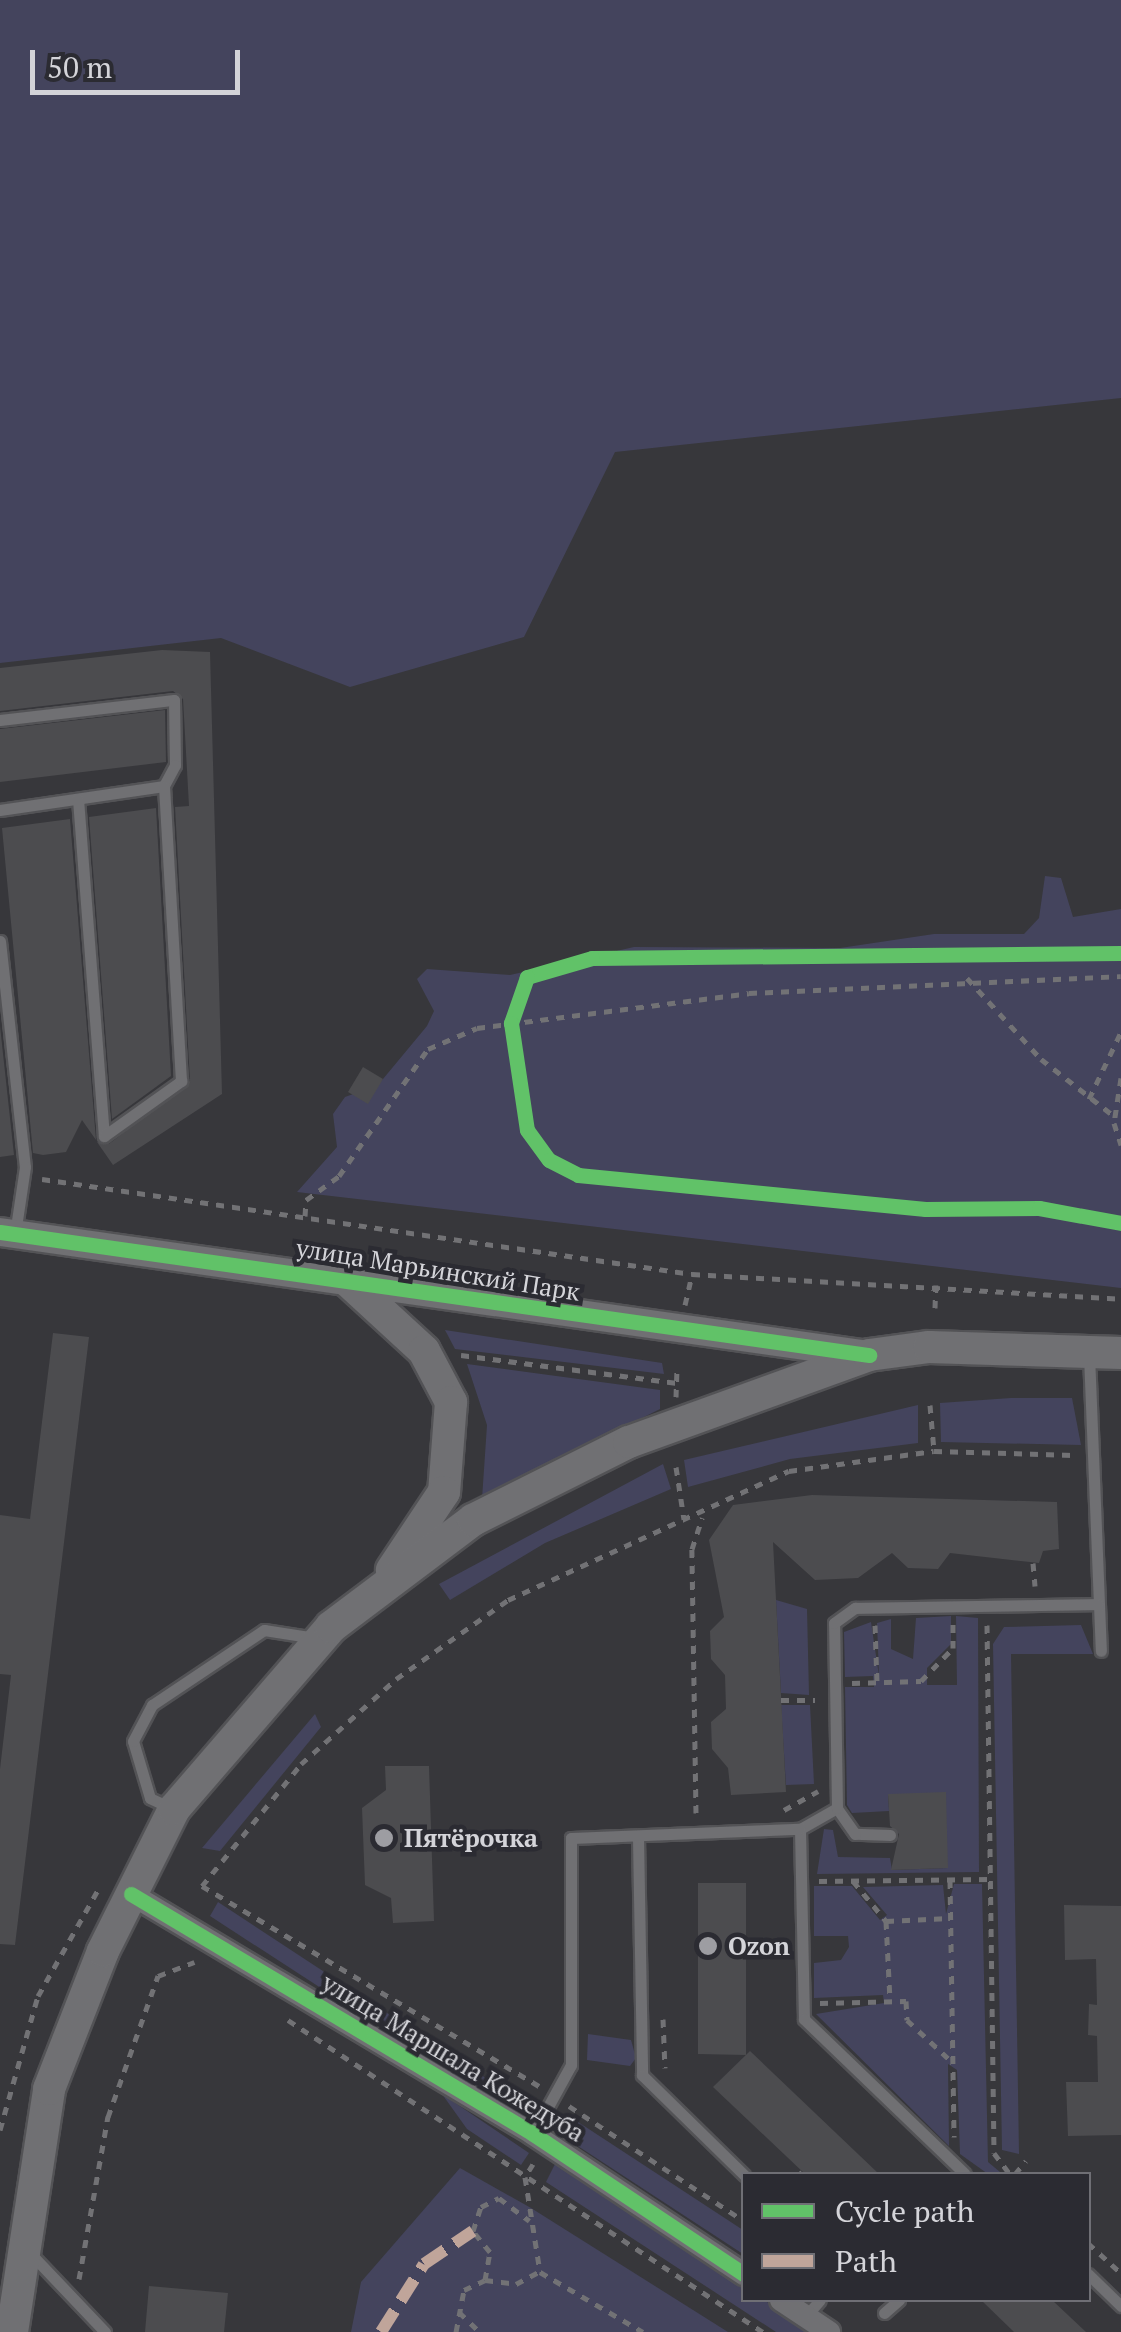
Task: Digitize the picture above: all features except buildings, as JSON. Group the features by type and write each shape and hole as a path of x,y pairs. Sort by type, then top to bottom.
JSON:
{"main road":[{"path":"348,1280 424,1351 451,1402 444,1492 374,1594"},
{"name":"улица Марьинский Парк","path":"868,1355 1105,1352"},
{"path":"12,2332 21,2244 48,2089 120,1884 174,1809 319,1639 473,1520 629,1442 868,1355"}],"street":[{"name":"улица Марьинский Парк","path":"8,1233 868,1355"},
{"name":"улица Маршала Кожедуба","path":"120,1884 533,2134 741,2272"},
{"path":"813,2308 829,2332"}],"lane":[{"path":"0,720 174,700 175,766 164,786 180,1081 104,1136 78,799"},
{"path":"0,810 164,786"},
{"path":"0,941 23,1176 8,1233"},
{"path":"1101,1651 1096,1455 1105,1352"},
{"path":"890,1835 856,1834 837,1808 834,1623 874,1608 1098,1604"},
{"path":"174,1809 150,1798 132,1742 152,1705 264,1630 319,1639"},
{"path":"533,2134 557,2098 570,2065 572,1838 800,1829 837,1808"},
{"path":"800,1829 804,2020 963,2172"},
{"path":"638,1837 642,2075 741,2172"},
{"path":"21,2244 78,2298 105,2332"},
{"path":"1091,2277 1121,2306"},
{"path":"884,2313 898,2302"}],"path":[{"path":"306,1216 306,1200 340,1176 428,1049 511,1023 661,1001 968,978 1121,976"},
{"path":"968,978 1089,1099 1114,1116"},
{"path":"512,1000 513,1041"},
{"path":"1089,1099 1121,1032"},
{"path":"1121,1078 1114,1116 1121,1145"},
{"path":"23,1176 692,1274 936,1284 1121,1299"},
{"path":"684,1306 692,1274"},
{"path":"935,1308 936,1284"},
{"path":"455,1354 677,1383"},
{"path":"676,1405 677,1370"},
{"path":"930,1405 934,1451"},
{"path":"741,2219 557,2098 202,1886 301,1764 396,1679 508,1600 788,1471 934,1451 1096,1455"},
{"path":"676,1467 684,1519"},
{"path":"1033,1563 1035,1588"},
{"path":"835,1684 921,1681 953,1648 953,1606"},
{"path":"874,1608 877,1682"},
{"path":"1004,1622 987,1622 994,2153 1010,2172"},
{"path":"781,1700 814,1700"},
{"path":"804,1881 991,1879"},
{"path":"950,1880 954,2164"},
{"path":"853,1881 886,1921 890,2000"},
{"path":"0,2130 38,1996 120,1884"},
{"path":"886,1921 950,1918"},
{"path":"78,2298 108,2118 158,1976 203,1964"},
{"path":"804,2004 906,2001 907,2020 952,2062"},
{"path":"269,2007 763,2332"},
{"path":"663,2008 665,2082"},
{"path":"536,2159 525,2176 529,2222 540,2272 643,2332"},
{"path":"1014,2172 1026,2161"},
{"path":"485,2280 490,2252 473,2231 482,2206 498,2198 529,2222"},
{"path":"1091,2246 1121,2273"},
{"path":"456,2332 464,2290 485,2280 516,2284 540,2272"},
{"path":"460,2312 480,2332"}],"shaded area":[{"path":"0,0 1121,0 1121,398 615,452 524,637 350,687 221,638 0,663"},
{"path":"1045,876 1061,878 1073,917 1121,909 1121,1288 297,1192 337,1147 333,1114 345,1097 378,1085 427,1026 434,1011 417,979 427,969 510,975 634,947 840,948 934,934 1024,934 1039,918"},
{"path":"445,1330 662,1363 664,1374 455,1349"},
{"path":"467,1364 660,1390 660,1409 482,1499 487,1425"},
{"path":"1072,1398 1081,1445 941,1442 940,1403"},
{"path":"918,1405 918,1443 790,1459 688,1487 684,1460"},
{"path":"663,1464 671,1489 545,1543 450,1600 439,1584"},
{"path":"776,1600 807,1609 809,1695 781,1693"},
{"path":"951,1616 951,1644 927,1668 927,1685 957,1685 956,1616 978,1618 979,1872 817,1874 824,1829 833,1830 838,1857 890,1858 892,1870 948,1868 888,1795 889,1811 852,1813 847,1805 845,1687 874,1687 873,1676 845,1677 844,1632 871,1622 879,1676 877,1623 891,1619 891,1649 913,1659 916,1618"},
{"path":"1081,1625 1093,1654 1011,1654 1019,2154 1002,2150 993,1644 1004,1627"},
{"path":"781,1705 810,1705 814,1784 786,1785"},
{"path":"315,1714 321,1727 220,1851 202,1848"},
{"path":"954,1884 982,1884 988,2162 1000,2172 985,2172 960,2154 957,2070 948,2064 949,2146 816,2014 884,2003 883,1995 814,1998 814,1963 841,1960 849,1947 848,1936 814,1936 814,1886 852,1886 880,1920 887,1915 863,1887 943,1885 946,1914"},
{"path":"218,1902 536,2111 530,2124 210,1916"},
{"path":"588,2034 631,2040 636,2058 630,2066 587,2060"},
{"path":"442,2094 529,2153 521,2165 467,2129"},
{"path":"572,2118 741,2229 741,2253 561,2135"},
{"path":"555,2164 741,2285 741,2302 767,2302 814,2332 776,2332 546,2182"},
{"path":"460,2168 728,2332 351,2332 361,2282"}],"marked path":[{"path":"381,2332 424,2264 473,2231"}],"cycle path":[{"path":"1121,953 592,958 527,977 511,1023 527,1130 549,1160 578,1175 925,1209 1039,1208 1121,1223"},
{"path":"0,1232 869,1355"},
{"path":"131,1894 533,2134 741,2272"}],"place":[{"name":"Пятёрочка","path":"384,1838"},
{"name":"Ozon","path":"708,1946"}]}
